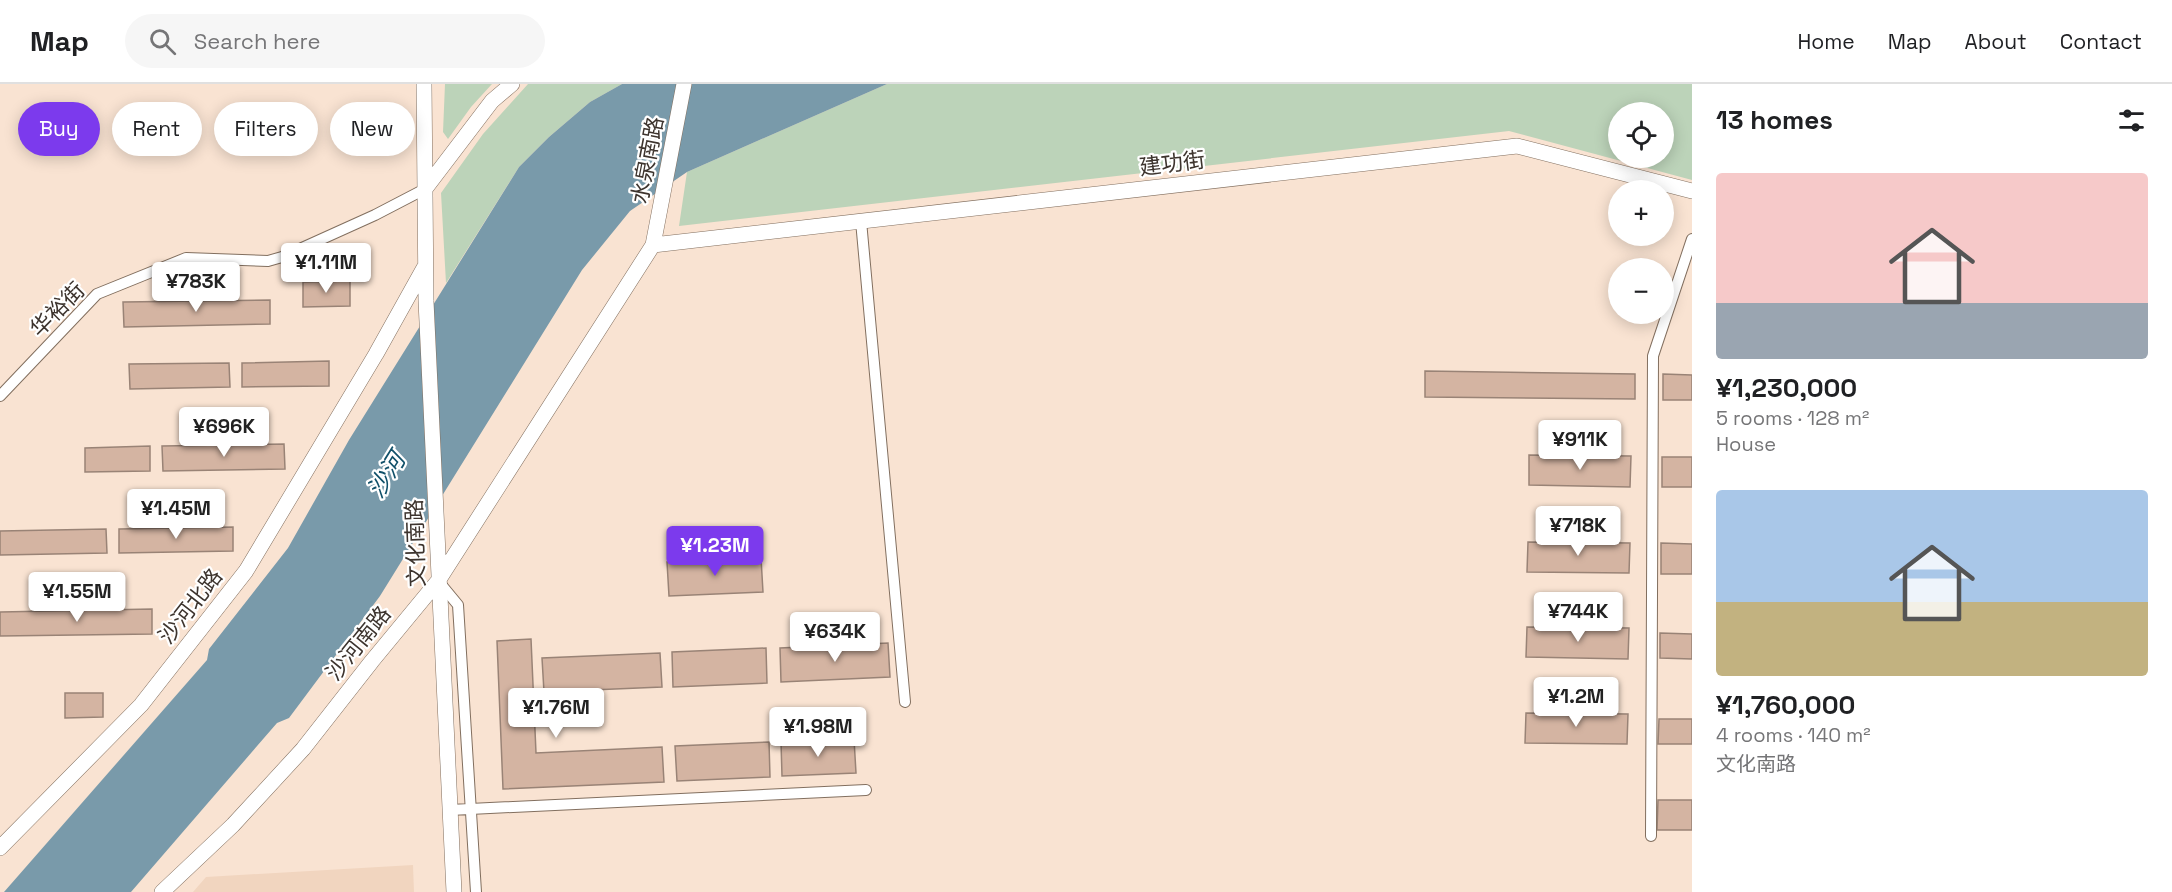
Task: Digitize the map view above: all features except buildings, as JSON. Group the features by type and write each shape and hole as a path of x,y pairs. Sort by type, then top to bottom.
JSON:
{"street":[{"name":"文化南路","path":"424,84 426,301 454,892"},
{"path":"425,189 492,101 512,84"},
{"name":"水泉南路","path":"653,245 684,84"},
{"name":"建功街","path":"653,245 1516,146 1692,191"},
{"name":"华裕街","path":"0,396 97,294 186,258 268,261 282,257 375,215 425,189"},
{"path":"861,221 905,702"},
{"path":"1651,836 1653,356 1692,239"},
{"name":"沙河南路","path":"162,892 233,825 303,749 438,581 653,245"},
{"name":"沙河北路","path":"0,848 141,705 246,571 376,354 425,265"},
{"path":"438,581 458,604 476,892"},
{"path":"450,810 866,790"}],"shaded area":[{"path":"413,865 414,892 193,892 206,877"}],"green space":[{"path":"445,84 492,84 471,107 448,139 443,132"},
{"path":"528,84 622,84 590,102 549,137 519,167 446,283 441,193 483,134"},
{"path":"887,84 1692,84 1692,180 1647,168 1674,168 1674,102 1608,102 1608,158 1509,131 679,226 687,172"}],"water":[{"name":"沙河","path":"622,84 887,84 687,172 630,211 582,270 380,596 289,718 277,723 131,892 4,892 207,660 209,649 288,548 349,440 519,167 549,137 590,102"}]}
